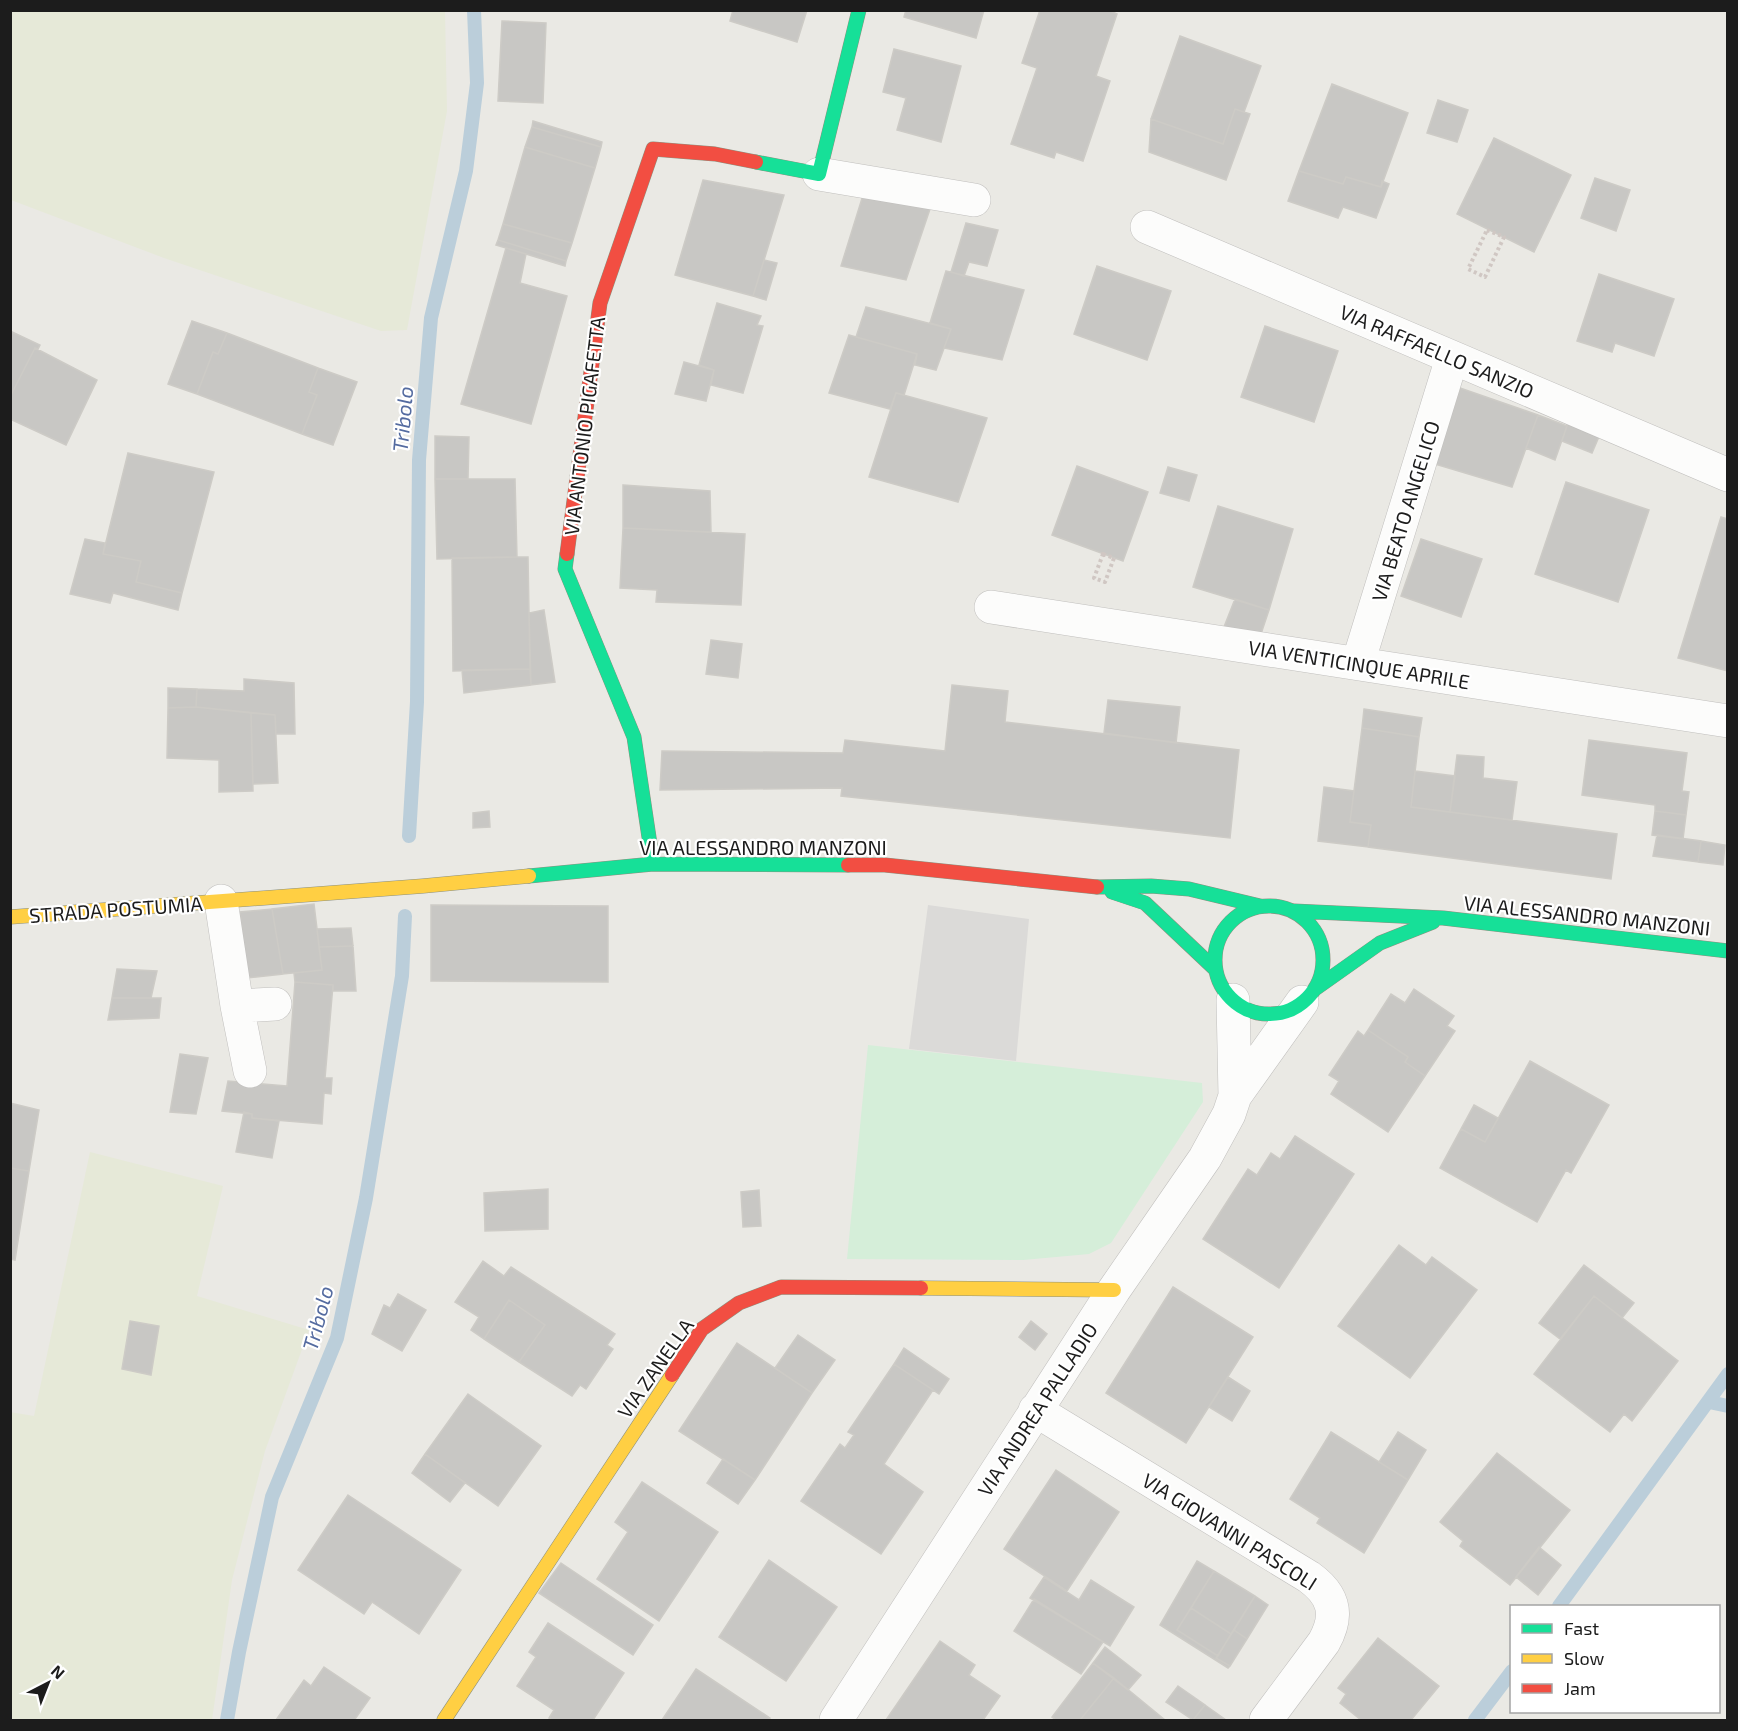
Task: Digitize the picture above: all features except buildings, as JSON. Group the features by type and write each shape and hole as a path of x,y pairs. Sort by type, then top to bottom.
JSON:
{"street":[{"path":"819,174 859,10"},
{"name":"VIA ANTONIO PIGAFETTA","path":"653,864 634,737 565,569 600,303 653,149 715,154 974,200"},
{"name":"VIA RAFFAELLO SANZIO","path":"1147,227 1728,475"},
{"name":"VIA BEATO ANGELICO","path":"1358,663 1452,358"},
{"name":"VIA VENTICINQUE APRILE","path":"991,607 1728,721"},
{"name":"VIA ALESSANDRO MANZONI","path":"423,886 653,864 885,865 1102,888 1151,886 1190,889 1260,906"},
{"name":"STRADA POSTUMIA","path":"10,917 423,886"},
{"name":"VIA ALESSANDRO MANZONI","path":"1102,888 1146,903 1216,970"},
{"name":"STRADA POSTUMIA","path":"221,900 237,1006 250,1071"},
{"path":"1260,906 1277,906 1294,911 1308,922 1317,936 1323,952 1322,971 1309,995 1286,1011 1267,1014 1249,1010 1233,1000 1222,987 1216,970 1215,953 1220,937 1229,922 1243,912 1260,906"},
{"name":"VIA ALESSANDRO MANZONI","path":"1294,911 1443,918 1728,951"},
{"name":"VIA ALESSANDRO MANZONI","path":"1309,995 1380,943 1443,918"},
{"name":"VIA ANDREA PALLADIO","path":"836,1720 1035,1410 1205,1158 1229,1114 1235,1096 1309,995"},
{"name":"VIA ANDREA PALLADIO","path":"1233,1000 1235,1096"},
{"path":"237,1006 275,1004"},
{"name":"VIA ZANELLA","path":"444,1720 702,1329 739,1303 781,1287 1114,1290"},
{"name":"VIA GIOVANNI PASCOLI","path":"1035,1410 1309,1577 1326,1594 1332,1605 1333,1618 1330,1631 1266,1720"}],"path":[{"path":"1487,230 1504,237 1485,277 1468,269 1487,230"},
{"path":"1103,554 1114,558 1105,582 1094,578 1103,554"}],"green space":[{"path":"10,11 445,11 447,111 407,330 381,331 164,258 11,200"},
{"path":"868,1045 1202,1083 1203,1102 1111,1243 1089,1254 1023,1260 847,1259"},
{"path":"90,1152 223,1186 197,1296 309,1330 265,1451 232,1580 212,1720 11,1720 10,1412 34,1416"}],"shaded area":[{"path":"928,905 1029,919 1016,1061 909,1049"}],"waterway":[{"name":"Tribolo","path":"409,836 417,702 419,460 431,318 466,171 477,83 474,10"},
{"name":"Tribolo","path":"227,1720 272,1497 337,1338 366,1198 402,976 405,916"},
{"path":"1560,1605 1728,1374"},
{"path":"1709,1402 1728,1406"},
{"path":"1475,1720 1510,1674"}],"traffic: fast":[{"path":"756,162 819,174 859,10"},
{"path":"567,554 565,569 634,737 653,864"},
{"path":"529,876 653,864 848,865"},
{"path":"1097,887 1151,886 1189,889 1260,906"},
{"path":"1112,892 1145,903 1216,970"},
{"path":"1269,906 1290,910 1307,922 1319,939 1323,960 1319,981 1307,998 1290,1010 1269,1014 1248,1010 1231,998 1219,981 1215,960 1219,939 1231,922 1248,910 1269,906"},
{"path":"1294,911 1443,918 1728,951"},
{"path":"1315,989 1380,943 1433,922"}],"traffic: slow":[{"path":"10,917 529,876"},
{"path":"921,1288 1114,1290"},
{"path":"444,1720 672,1375"}],"traffic: jam":[{"path":"567,554 600,303 653,149 715,154 756,162"},
{"path":"848,865 885,865 1097,887"},
{"path":"672,1375 702,1329 739,1303 781,1287 921,1288"}]}
